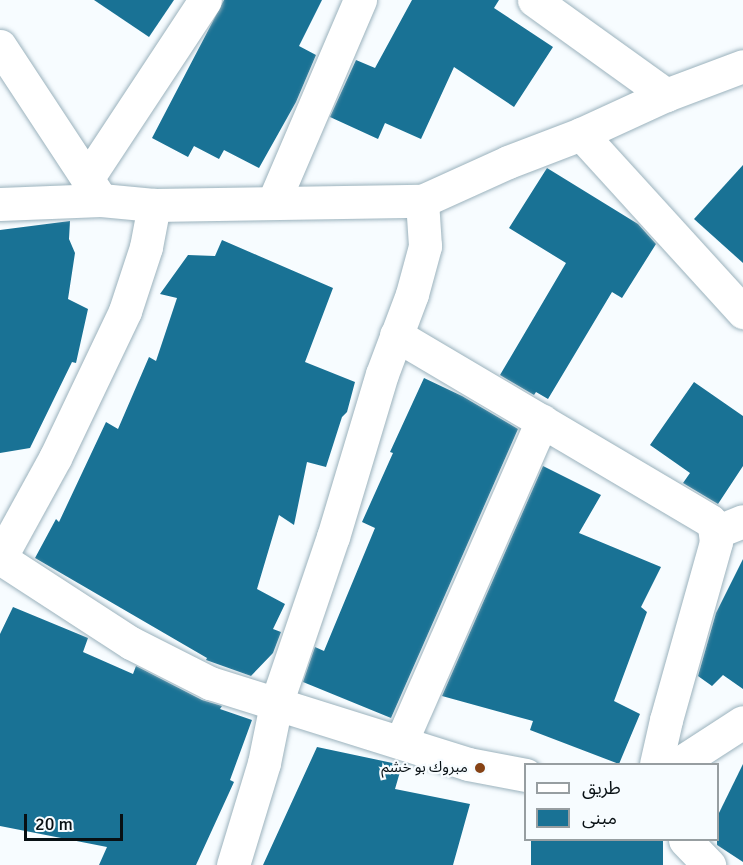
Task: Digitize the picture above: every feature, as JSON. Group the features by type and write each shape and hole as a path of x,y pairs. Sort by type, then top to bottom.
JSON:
{"street":[{"path":"94,189 205,0"},
{"path":"273,203 360,0"},
{"path":"534,0 666,95"},
{"path":"0,46 94,189"},
{"path":"0,204 94,189 154,205 422,201 508,162 581,134 666,95 743,66"},
{"path":"581,134 743,312"},
{"path":"233,865 264,763 276,704 333,537 358,448 425,246 422,201"},
{"path":"154,205 146,247 125,310 55,458 0,558 131,643 210,683 468,764 524,775"},
{"path":"396,335 710,521 729,527 716,542 666,720 657,763"},
{"path":"401,742 542,421"},
{"path":"681,763 743,722"},
{"path":"687,841 710,865"}],"building":[{"path":"94,0 174,0 149,37"},
{"path":"224,0 322,0 299,46 316,55 296,102 259,168 224,150 219,159 194,146 188,157 152,138"},
{"path":"412,0 499,0 494,8 553,47 514,107 454,67 421,139 385,123 378,139 330,117 356,60 375,68"},
{"path":"743,165 743,263 694,219"},
{"path":"547,168 638,224 656,244 622,298 612,292 548,399 536,392 534,395 500,375 566,263 509,228"},
{"path":"70,221 69,239 75,253 68,299 88,309 76,363 72,362 30,448 0,453 0,230"},
{"path":"222,240 333,288 305,362 355,382 347,412 342,417 326,467 307,462 294,525 279,515 257,589 285,604 273,629 281,632 273,653 251,676 206,660 207,658 35,558 56,519 59,522 106,422 118,429 149,357 156,361 177,298 160,294 188,255 215,256"},
{"path":"424,378 462,396 518,429 391,718 303,682 315,647 324,651 375,528 362,522 393,453 390,452"},
{"path":"694,382 743,416 743,466 718,504 683,483 690,473 650,445"},
{"path":"543,466 601,495 579,533 661,567 641,607 647,612 614,701 640,714 619,763 530,730 533,721 442,696"},
{"path":"743,559 743,689 723,675 712,686 698,676 716,613"},
{"path":"13,607 88,638 83,652 133,674 136,666 202,700 222,706 220,709 252,720 230,780 234,782 196,865 99,865 107,847 0,826 0,634"},
{"path":"317,747 402,765 395,789 470,804 453,865 263,865"},
{"path":"743,764 743,862 717,845 719,813"},
{"path":"531,841 663,841 663,865 531,865"}],"place":[{"name":"مبروك بو خشم","path":"480,768"}]}
